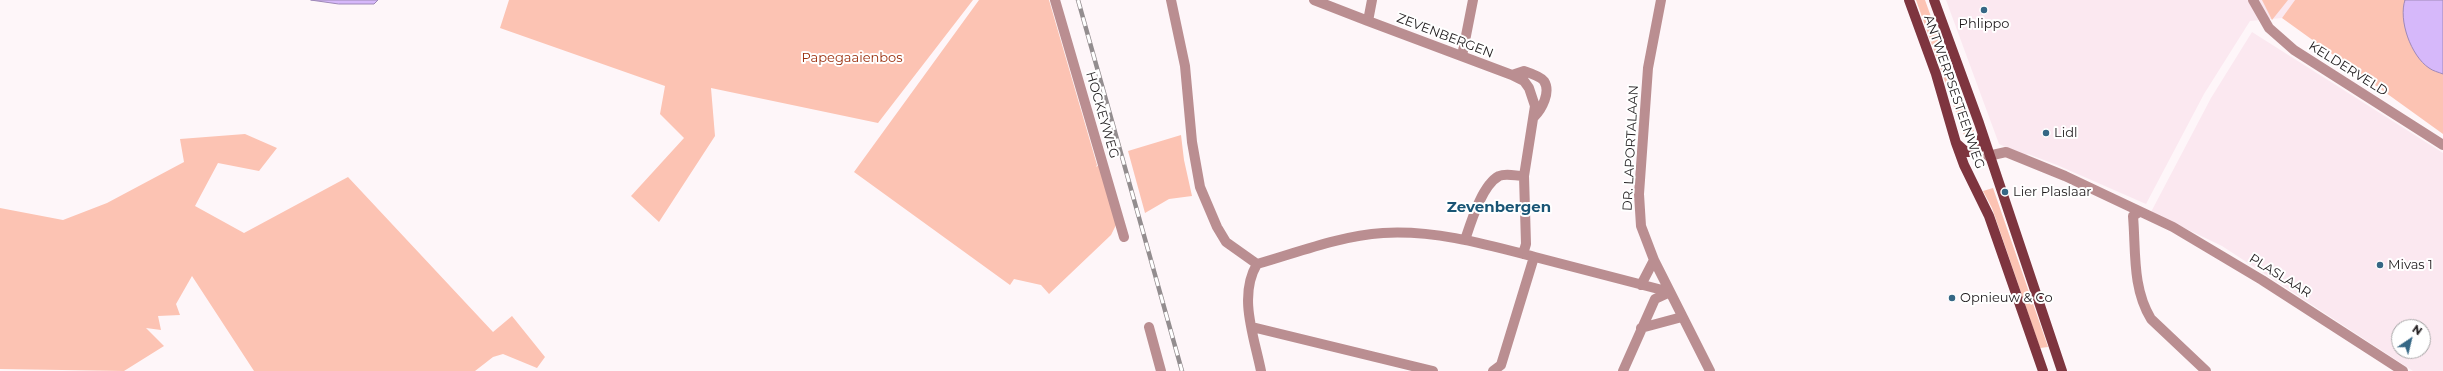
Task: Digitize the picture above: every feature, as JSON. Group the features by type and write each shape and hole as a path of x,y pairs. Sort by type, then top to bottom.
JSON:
{"main road":[{"name":"ANTWERPSESTEENWEG","path":"1909,0 1936,74 1956,143 1964,165 1989,216 2042,371"},
{"name":"ANTWERPSESTEENWEG","path":"1934,0 1982,135 2062,371"},
{"path":"1956,143 1966,152 1975,152 1981,146 1982,135"},
{"path":"2036,351 2044,357 2050,354 2054,347"}],"street":[{"name":"HOCKEYWEG","path":"1056,0 1124,237"},
{"path":"1171,0 1185,66 1192,142 1200,187 1217,227 1226,242 1257,264"},
{"name":"ZEVENBERGEN","path":"1314,0 1512,75 1524,81 1534,98 1534,116 1524,176 1526,244 1523,254"},
{"path":"1368,21 1372,0"},
{"path":"1462,56 1473,0"},
{"name":"DR. LAPORTALAAN","path":"1661,0 1648,68 1639,194 1641,226 1654,260 1710,371"},
{"name":"KELDERVELD","path":"2253,0 2269,28 2294,50 2443,145"},
{"name":"ZEVENBERGEN","path":"1512,75 1524,71 1544,81 1546,87 1544,100 1541,110 1534,116"},
{"name":"PLASLAAR","path":"1988,156 2006,152 2065,176 2139,212 2158,219 2209,247 2403,371"},
{"path":"1465,240 1477,207 1490,183 1499,176 1506,174 1524,176"},
{"path":"2139,212 2134,216 2137,285 2143,305 2151,319 2206,371"},
{"path":"1260,371 1247,293 1250,276 1257,264 1328,242 1382,234 1426,234 1465,240 1670,292"},
{"path":"1498,369 1534,257"},
{"path":"1641,285 1654,260"},
{"path":"1623,371 1655,299 1670,292"},
{"path":"1641,328 1682,317"},
{"path":"1149,327 1161,371"},
{"path":"1252,327 1433,371"}],"shaded area":[{"path":"311,0 378,0 374,4 339,4"},
{"path":"1946,0 2295,0 2282,18 2250,21 2204,94 2146,204 2057,165 2028,154 2025,156 1999,144"},
{"path":"2405,0 2443,0 2443,74 2434,71 2423,62 2412,46 2403,17"},
{"path":"2252,32 2443,153 2443,371 2413,371 2395,359 2431,359 2431,319 2391,319 2391,357 2222,246 2151,212 2211,98"}],"green space":[{"name":"Papegaaienbos","path":"509,0 973,0 878,123 711,88 715,136 659,222 631,196 684,138 660,114 665,86 500,28"},
{"path":"979,0 1049,0 1097,165 1096,167 1099,165 1116,225 1111,235 1049,294 1041,285 1014,279 1010,285 854,172"},
{"path":"1916,0 1925,0 1967,117 1974,131 1964,135"},
{"path":"2262,0 2288,0 2272,20"},
{"path":"2295,0 2443,0 2443,134 2282,18"},
{"path":"245,134 277,148 259,171 218,163 195,206 244,233 348,177 493,332 512,316 545,357 537,368 503,354 493,357 475,371 254,371 192,276 176,304 180,315 158,316 161,330 146,328 164,346 124,371 0,369 0,208 63,220 107,203 184,162 180,139"},
{"path":"1181,135 1184,160 1192,196 1169,199 1145,213 1128,151"},
{"path":"1993,188 2048,347 2040,348 1992,208 1983,191"}],"railway":[{"path":"1078,0 1182,371"}],"place":[{"name":"Phlippo","path":"1984,10"},
{"name":"Lidl","path":"2046,133"},
{"name":"Lier Plaslaar","path":"2005,192"},
{"name":"Mivas 1","path":"2380,265"},
{"name":"Opnieuw & Co","path":"1952,298"}],"district":[{"name":"Zevenbergen","path":"1499,208"}]}
